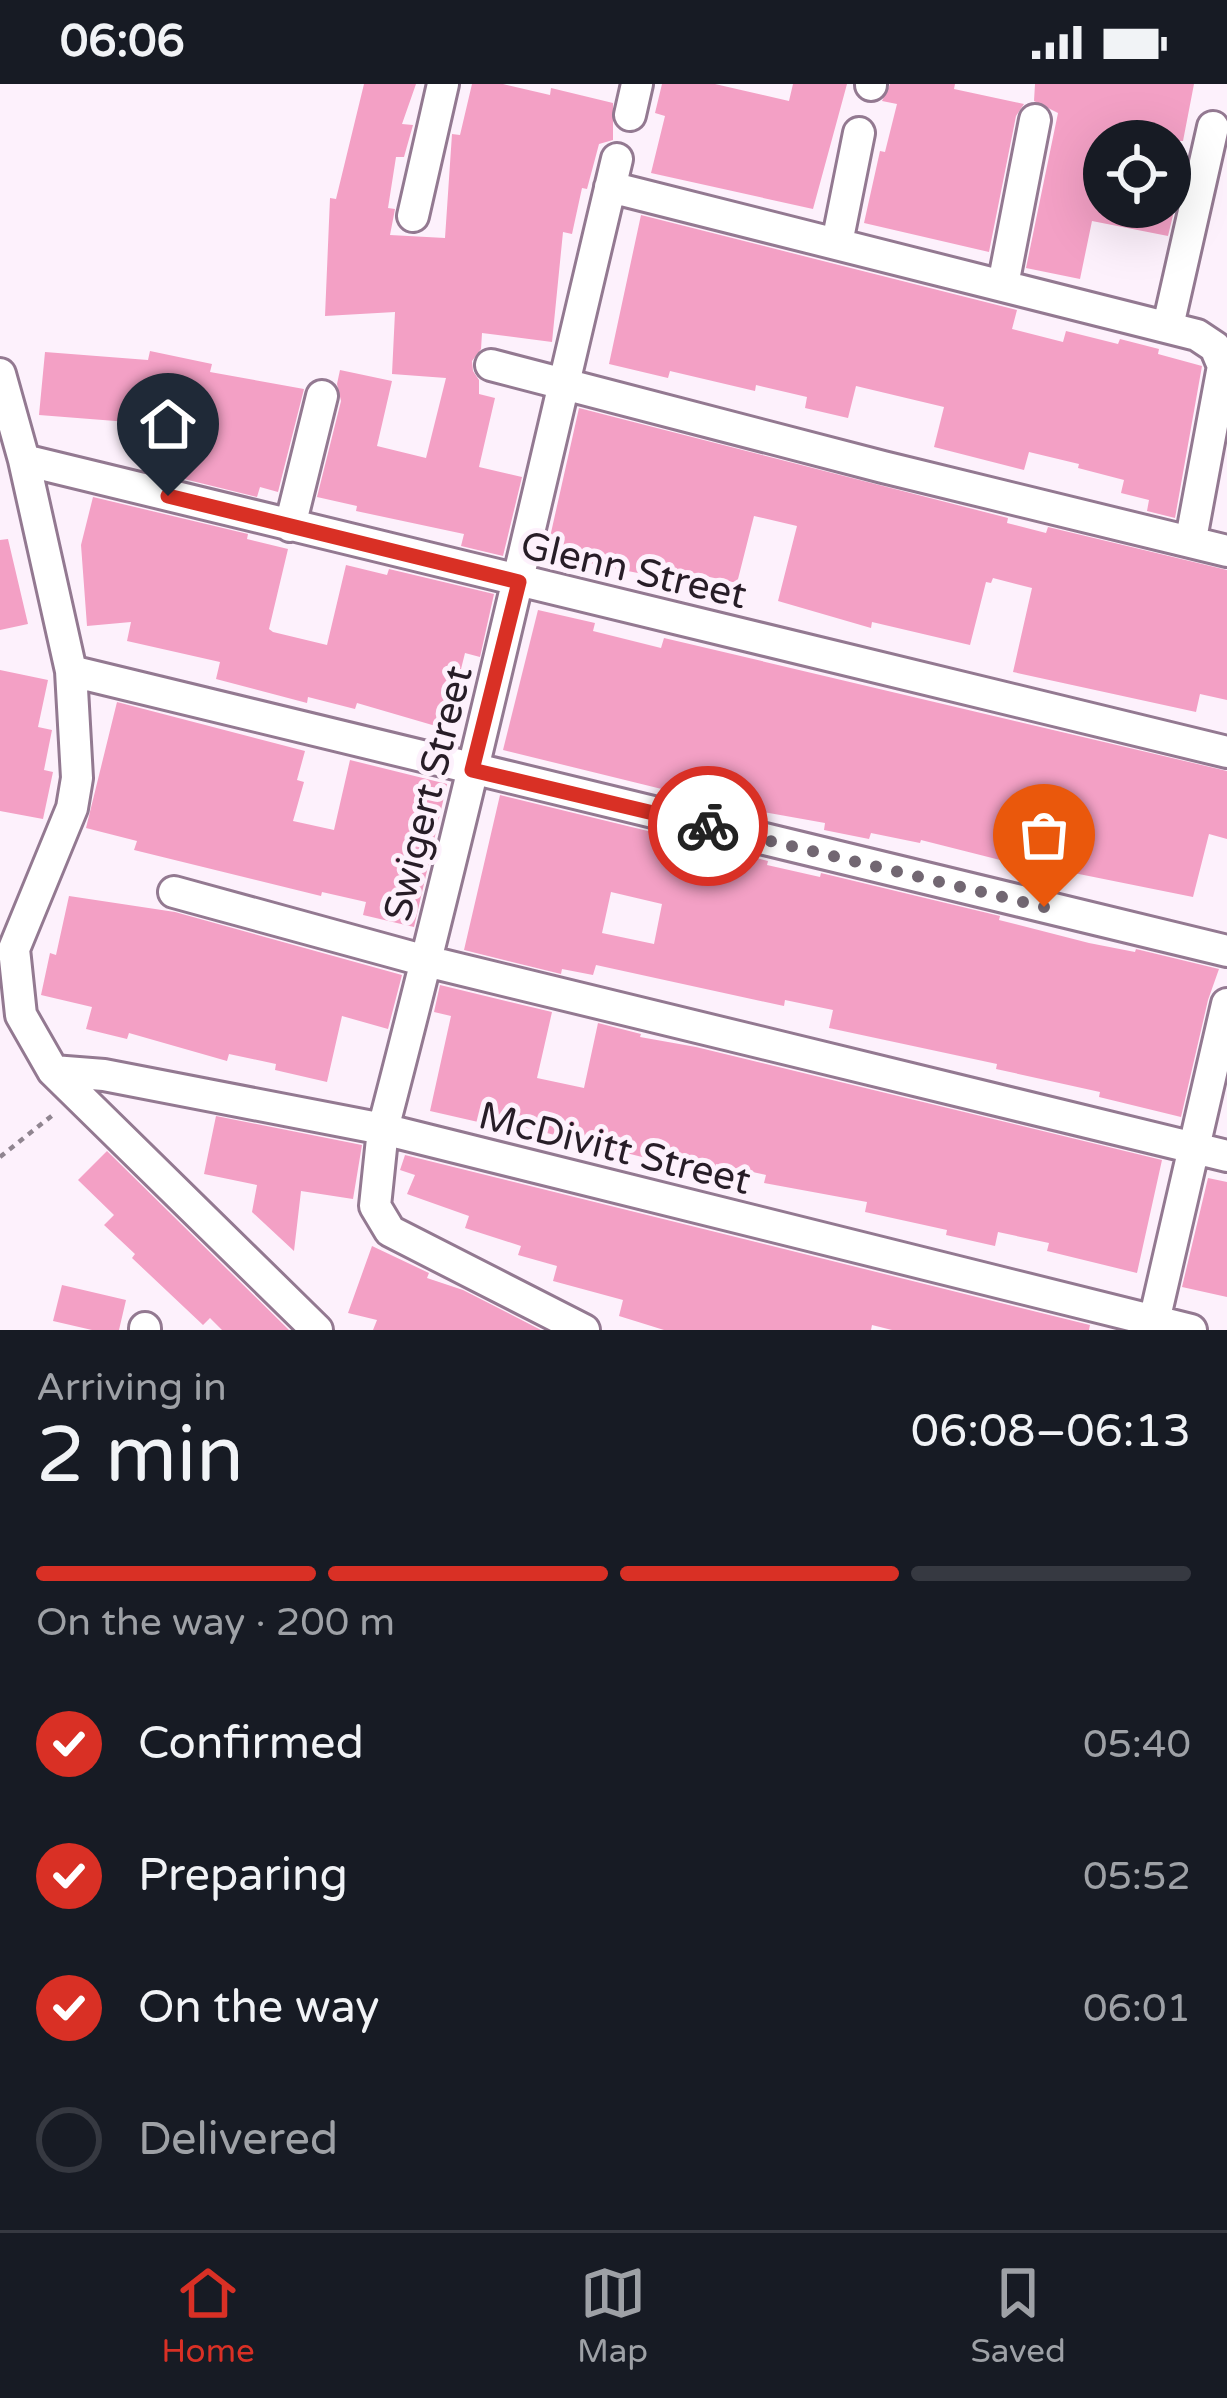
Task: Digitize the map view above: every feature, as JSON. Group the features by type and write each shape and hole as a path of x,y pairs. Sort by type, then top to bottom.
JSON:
{"street":[{"path":"413,216 443,84"},
{"path":"630,115 637,84"},
{"path":"1003,285 1036,120"},
{"path":"1168,326 1213,127"},
{"path":"859,133 837,244 1168,326 1216,347 1223,366 1191,539"},
{"name":"Swigert Street","path":"584,1330 390,1231 375,1206 383,1129 519,582 613,173 837,244"},
{"path":"491,365 1227,551"},
{"path":"0,374 71,671 77,778 72,808 14,950 21,1015 53,1071 317,1330"},
{"path":"290,526 322,396"},
{"name":"Glenn Street","path":"24,460 1227,752"},
{"path":"71,671 1227,951"},
{"path":"175,892 427,961 1227,1156"},
{"path":"1152,1326 1227,1004"},
{"name":"McDivitt Street","path":"53,1071 104,1075 383,1129 1152,1326 1191,1330"}],"path":[{"path":"0,1156 63,1107 53,1071"}],"building":[{"path":"364,84 416,84 402,124 413,125 404,157 396,157 388,208 395,209 390,235 445,238 452,134 460,135 472,84 503,84 550,95 551,88 613,103 613,140 599,144 587,189 582,188 572,234 563,232 552,342 482,333 481,349 472,361 479,394 495,398 479,467 522,477 503,556 461,546 464,534 356,511 357,506 317,497 341,401 340,370 392,381 377,446 426,458 446,378 392,374 395,312 325,316 330,198 336,199"},
{"path":"662,84 715,84 789,101 793,84 847,84 813,209 651,173 665,116 655,113"},
{"path":"890,84 955,84 954,89 1024,104 1016,116 989,252 864,223 880,151 885,152 897,104 882,101"},
{"path":"1035,84 1194,84 1187,120 1083,120 1083,228 1091,228 1080,279 1026,268 1058,113 1034,101"},
{"path":"641,215 1017,310 1012,329 1063,342 1066,331 1118,344 1120,339 1202,366 1175,518 1147,511 1149,500 1121,493 1124,480 1078,468 1079,464 1029,452 1024,470 934,447 944,407 856,386 848,418 805,408 807,397 756,385 755,391 670,371 668,378 609,364"},
{"path":"1127,228 1170,228 1168,236"},
{"path":"150,351 212,364 210,372 304,389 278,492 260,487 257,497 184,479 189,460 136,448 141,423 39,415 45,352 148,360"},
{"path":"579,408 1008,518 1007,523 1046,533 1048,527 1227,570 1227,700 1200,694 1196,712 1013,672 1032,588 993,578 986,582 970,645 872,622 871,628 778,601 797,526 754,516 737,583 646,563 643,574 546,555"},
{"path":"93,497 248,534 247,539 288,549 269,629 273,632 327,645 346,565 387,575 389,569 494,594 480,657 465,653 446,729 357,703 355,709 308,697 307,703 216,679 220,662 127,641 131,622 87,626 81,545"},
{"path":"8,539 28,624 0,630 0,540"},
{"path":"538,610 595,623 593,631 661,648 664,638 1227,771 1227,839 1209,834 1193,897 1059,870 1061,862 1015,851 1012,863 921,840 871,833 869,839 824,830 825,823 729,806 734,788 682,776 678,793 503,750"},
{"path":"0,670 48,680 38,727 52,730 44,770 53,772 43,819 0,811"},
{"path":"117,702 305,751 297,780 304,782 293,821 334,830 350,760 447,784 414,927 363,915 366,902 322,892 321,896 134,850 137,841 86,828"},
{"path":"500,795 768,861 767,865 820,877 821,873 1000,916 999,920 1089,943 1219,969 1181,1117 1099,1097 1100,1092 996,1069 997,1064 829,1028 833,1010 785,1000 784,1006 596,965 593,975 562,969 561,974 464,950","holes":["611,892 662,904 654,944 602,933"]},
{"path":"69,896 175,912 402,975 388,1029 342,1016 327,1082 275,1070 276,1064 229,1054 227,1061 129,1033 127,1039 86,1029 92,1007 41,995"},
{"path":"440,985 552,1012 537,1078 584,1088 598,1023 640,1037 1162,1160 1137,1273 1047,1251 1049,1243 998,1232 995,1246 946,1235 947,1230 865,1212 867,1202 764,1183 766,1175 716,1164 715,1169 663,1158 662,1162 523,1127 522,1132 430,1111 451,1016 434,1012"},
{"path":"216,1116 362,1145 353,1199 301,1191 294,1251 252,1212 257,1185 204,1174"},
{"path":"107,1151 289,1330 222,1330 210,1318 203,1325 132,1258 135,1254 104,1225 114,1215 78,1180"},
{"path":"405,1155 1090,1325 1089,1330 892,1330 872,1325 871,1330 664,1330 619,1316 623,1300 553,1281 557,1266 518,1255 521,1246 465,1228 469,1216 407,1194 415,1175 400,1170"},
{"path":"1208,1178 1227,1182 1227,1297 1182,1287"},
{"path":"372,1246 429,1273 427,1278 463,1290 541,1330 373,1330 377,1320 348,1313"},
{"path":"62,1285 126,1300 119,1330 92,1330 53,1321"}],"way so far":[{"path":"708,826 1044,907"}],"route":[{"path":"168,496 519,582 472,770 708,826"}]}
